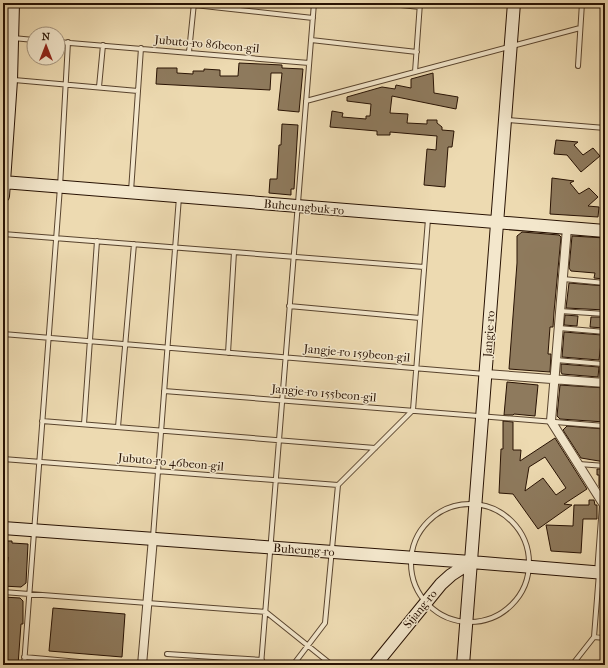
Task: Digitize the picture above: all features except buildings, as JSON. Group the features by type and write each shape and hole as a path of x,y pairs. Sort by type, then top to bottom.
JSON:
{"main road":[{"path":"3,196 7,80 12,38 13,3"},
{"name":"Jangje-ro","path":"463,665 514,3"},
{"name":"Buheungbuk-ro","path":"4,182 605,231"},
{"name":"Buheung-ro","path":"3,528 529,566 602,573"},
{"name":"Sijang-ro","path":"375,665 441,584 451,575 472,562"}],"street":[{"path":"567,228 551,421 604,505 602,573"},
{"path":"486,374 543,381 554,379 603,383"},
{"path":"142,665 153,538"}],"lane":[{"path":"176,3 313,18"},
{"path":"261,665 314,3"},
{"path":"382,3 420,5 415,72"},
{"path":"578,66 582,3"},
{"path":"189,52 194,4"},
{"path":"306,101 580,28"},
{"path":"12,38 26,39"},
{"path":"311,40 417,52"},
{"path":"24,665 60,187 68,42"},
{"name":"Jubuto-ro 86beon-gil","path":"68,42 309,62"},
{"path":"99,88 103,45"},
{"path":"131,192 141,48"},
{"path":"7,80 138,91"},
{"path":"505,120 605,128"},
{"path":"153,538 180,196"},
{"path":"293,665 325,624 338,485 412,410 428,217"},
{"path":"3,234 424,267"},
{"path":"84,424 97,241"},
{"path":"118,427 134,244"},
{"path":"228,353 234,252"},
{"path":"563,278 605,283"},
{"path":"289,306 420,318"},
{"path":"560,311 605,314"},
{"path":"559,328 605,332"},
{"name":"Jangje-ro 159beon-gil","path":"3,334 486,374"},
{"path":"603,383 605,336"},
{"path":"556,360 603,364"},
{"name":"Jangje-ro 155beon-gil","path":"164,391 605,426"},
{"path":"42,421 375,448"},
{"name":"Jubuto-ro 46beon-gil","path":"3,459 338,485"},
{"path":"578,464 605,466"},
{"path":"476,505 494,510 504,515 515,525 526,544 529,566 524,589 510,607 490,619 466,622 448,618 440,614 426,602 418,592 414,581 411,569 411,558 418,536 424,526 433,518 453,507 476,505"},
{"path":"572,665 594,637 602,573"},
{"path":"3,592 266,612 332,665"},
{"path":"594,637 605,638"},
{"path":"167,654 262,660"},
{"path":"24,657 113,665"}]}
